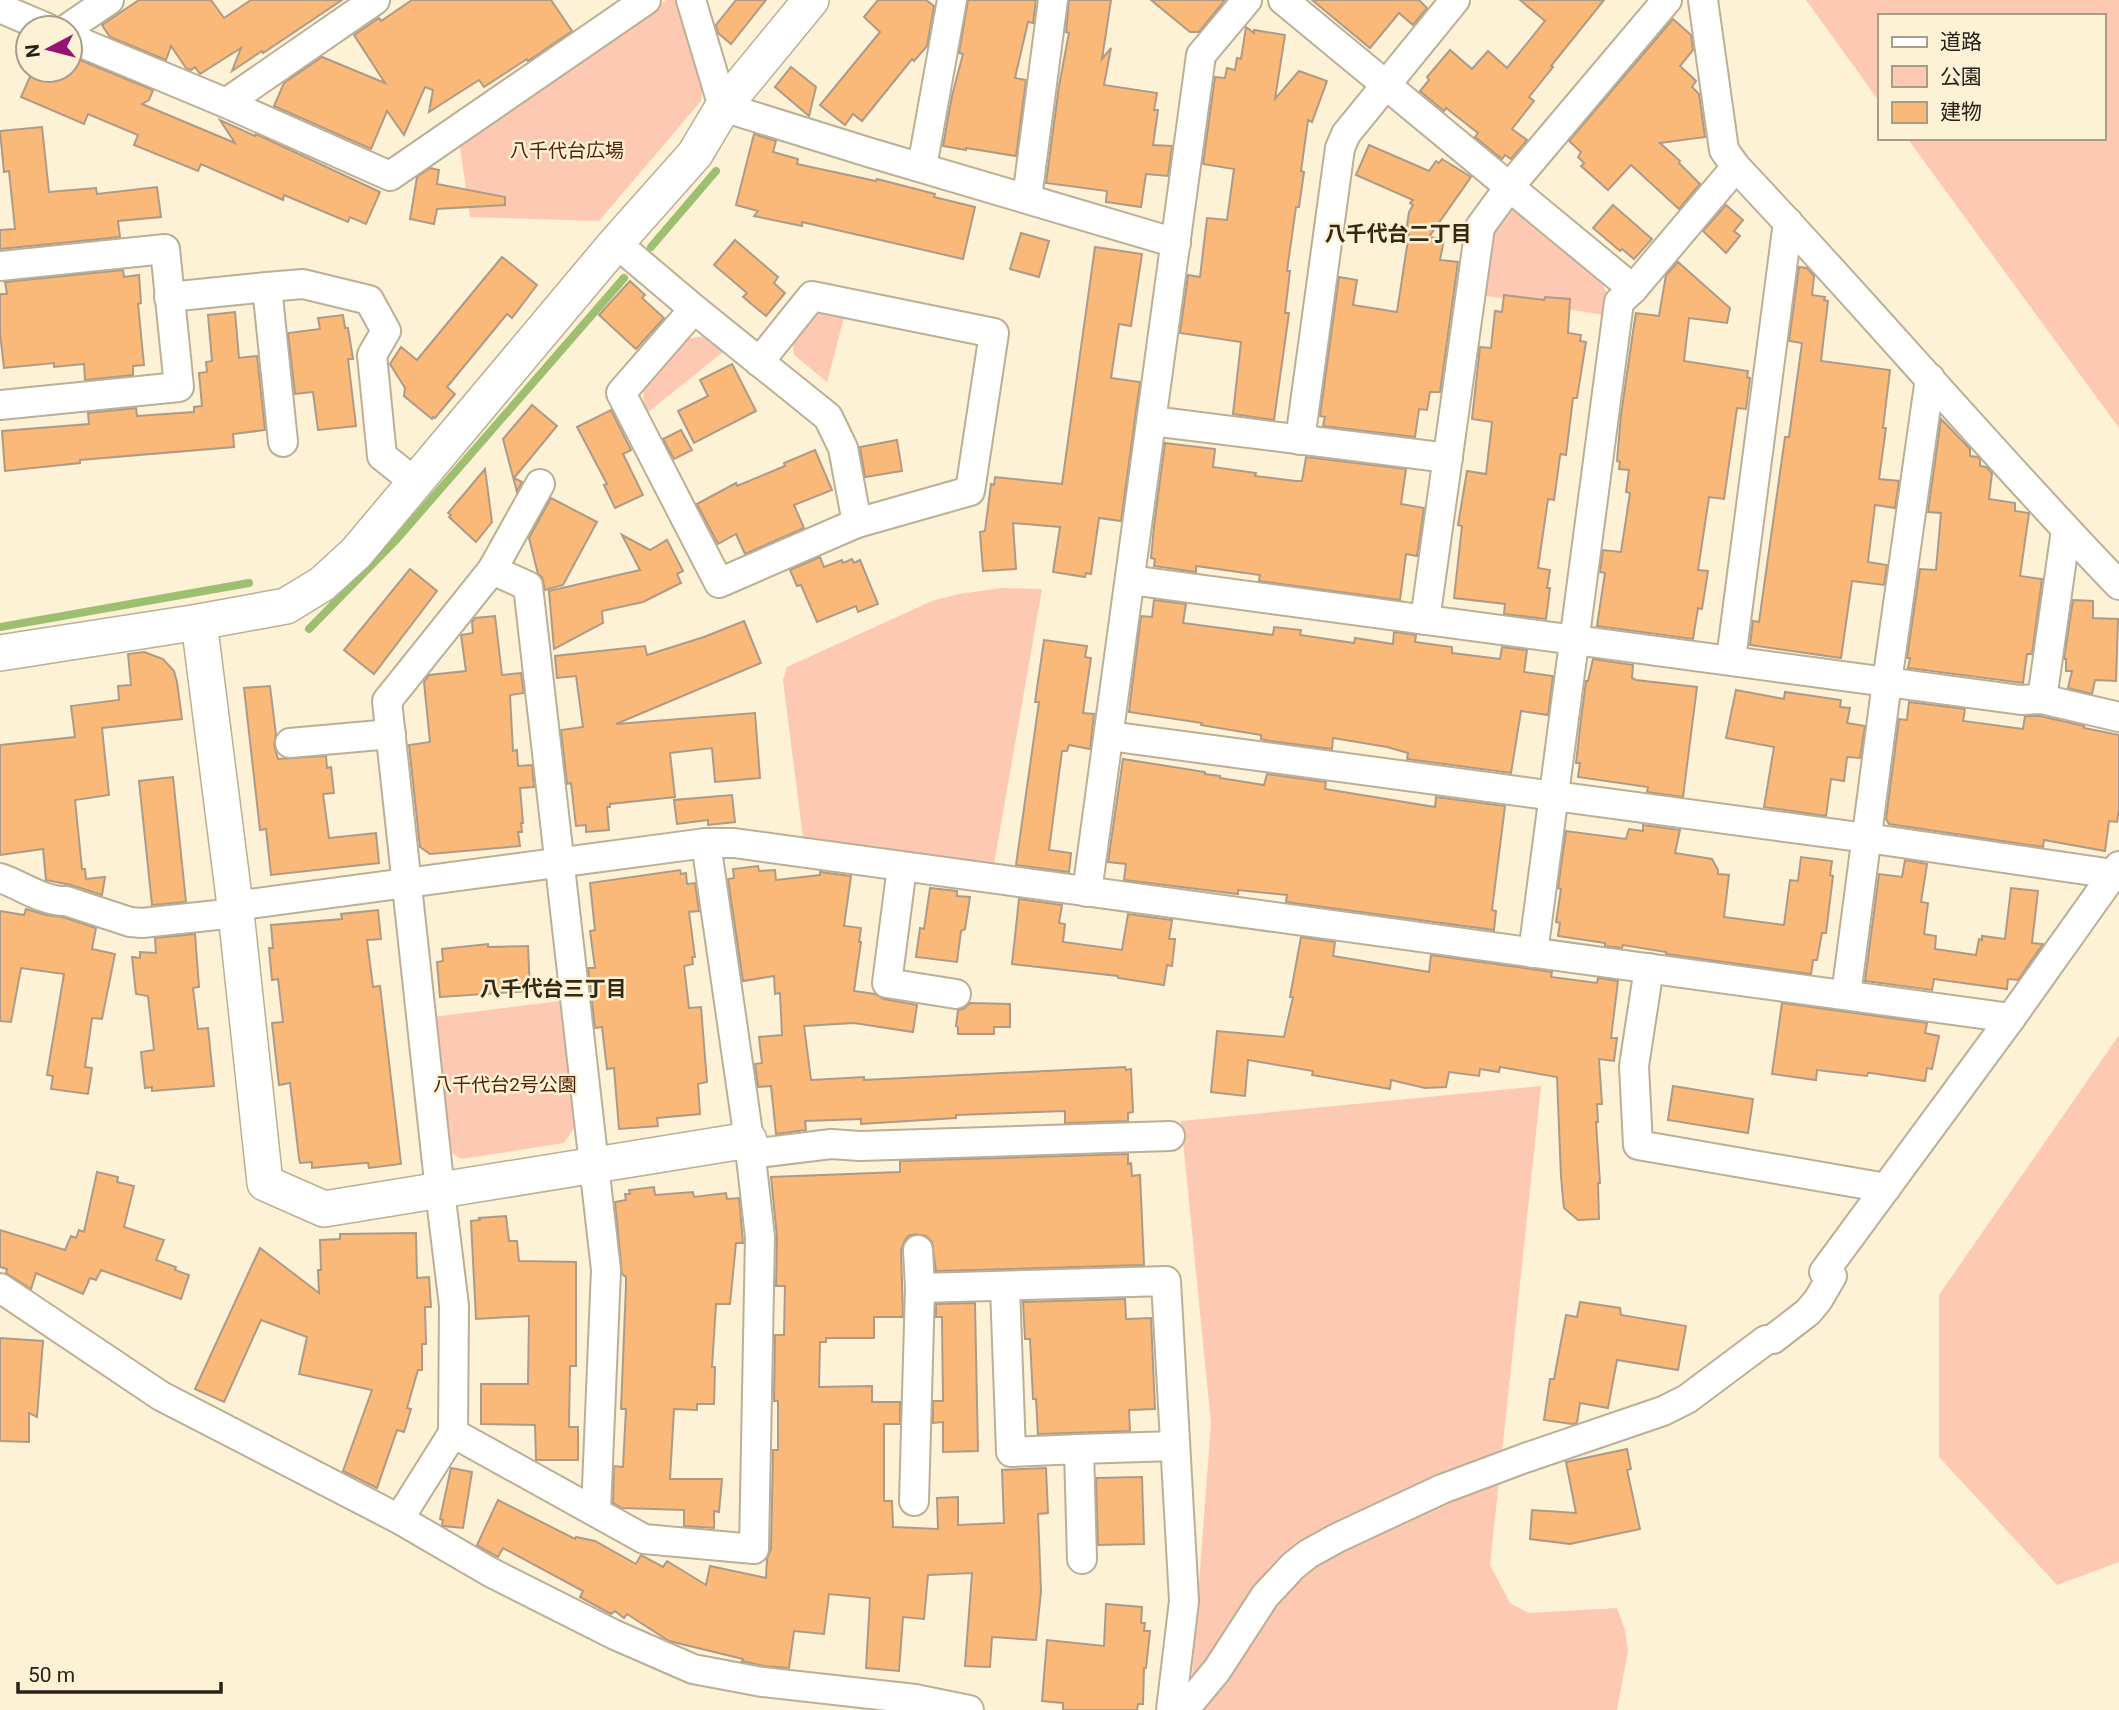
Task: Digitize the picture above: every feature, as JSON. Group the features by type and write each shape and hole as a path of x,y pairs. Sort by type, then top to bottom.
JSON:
{"street":[{"path":"84,17 109,0"},
{"path":"226,103 375,0"},
{"path":"84,44 390,176 646,0"},
{"path":"691,0 723,107"},
{"path":"0,653 286,606 322,584 356,553 695,154 723,107 811,0"},
{"path":"922,167 952,0"},
{"path":"1027,198 1053,0"},
{"path":"1087,892 1201,55 1247,0"},
{"path":"1283,0 1633,289"},
{"path":"1300,440 1340,148 1346,134 1455,0"},
{"path":"1425,620 1480,227 1510,187 1667,0"},
{"path":"1703,0 1724,150 1735,167 2119,585"},
{"path":"723,107 1176,243"},
{"path":"1533,953 1619,302 1633,289 1735,167"},
{"path":"1731,660 1788,222"},
{"path":"617,243 828,417 844,449 857,523"},
{"path":"0,266 164,249 179,387 0,405"},
{"path":"170,297 303,284 369,300 386,331 373,355 382,456 416,483"},
{"path":"267,287 283,442"},
{"path":"694,309 621,393 719,583 857,523 970,491 994,333 812,296 759,362"},
{"path":"1846,995 1930,378"},
{"path":"1152,421 1448,458"},
{"path":"399,1519 453,1433 454,1306 387,701 492,570 540,484"},
{"path":"2042,699 2066,530"},
{"path":"492,570 528,586 606,1270 596,1511"},
{"path":"1130,580 2021,700 2042,699 2119,717"},
{"path":"199,622 236,909 265,1183 324,1209 593,1164 749,1147 1170,1136"},
{"path":"290,743 391,734"},
{"path":"1109,736 2116,870 1824,1272 1832,1276 1808,1312 1687,1399 1663,1411 1442,1489 1308,1554 1265,1596 1217,1670 1193,1699 1174,1710"},
{"path":"453,1433 644,1539 754,1549 760,1237 706,843"},
{"path":"0,878 61,901 130,922 142,923 407,883 706,843 734,843 2011,1018"},
{"path":"902,867 887,983 956,994"},
{"path":"1649,968 1634,1066 1638,1144 1886,1188"},
{"path":"914,1501 920,1288 918,1250"},
{"path":"920,1288 1166,1281 1184,1601 1174,1710"},
{"path":"0,1287 161,1396 399,1519 490,1572 615,1635 693,1669 762,1682 915,1699 969,1710"},
{"path":"1006,1287 1011,1452 1175,1446"},
{"path":"1079,1449 1082,1559"}],"green space":[{"name":"八千代台広場","path":"666,0 681,0 704,78 701,101 599,221 470,217 459,140"},
{"path":"1806,0 2119,0 2119,428 1908,140 2105,140 2105,14 1878,14 1878,100"},
{"path":"1518,210 1599,275 1608,297 1604,315 1482,295 1489,230 1502,211"},
{"path":"829,309 845,314 827,382 794,355 791,333 809,312"},
{"path":"706,336 723,352 646,414 643,406 644,385 685,339"},
{"path":"1002,588 1042,589 994,864 803,838 783,680 787,667 932,601"},
{"name":"八千代台2号公園","path":"560,1001 575,1127 564,1143 461,1159 448,1150 433,1017"},
{"path":"2119,1035 2119,1562 2057,1585 1939,1457 1939,1295"},
{"path":"1541,1086 1490,1565 1510,1603 1529,1613 1617,1608 1625,1630 1628,1651 1617,1710 1168,1710 1191,1690 1211,1423 1181,1121"}],"building":[{"path":"139,0 211,0 224,18 251,0 342,0 232,71 241,48 200,74 195,67 191,70 186,68 171,46 166,60 110,37 102,25"},
{"path":"412,0 551,0 572,31 484,87 479,80 429,112 433,90 425,87 404,135 387,111 371,149 274,106 284,83 322,57 385,83 354,35"},
{"path":"736,0 766,0 731,44 718,33 716,25"},
{"path":"878,0 926,0 934,6 927,46 914,61 912,59 862,121 853,114 845,125 820,105 880,32 864,17"},
{"path":"968,0 1036,0 1033,23 1028,22 1015,78 1026,80 1016,156 943,146 963,54 959,53"},
{"path":"1069,0 1111,0 1102,59 1111,48 1104,85 1157,93 1154,110 1158,110 1153,145 1172,146 1168,176 1146,174 1141,207 1106,202 1107,191 1046,183 1069,33 1066,32"},
{"path":"1151,0 1225,0 1199,32 1190,32"},
{"path":"1312,0 1419,0 1427,8 1413,25 1399,13 1370,48"},
{"path":"1520,0 1604,0 1529,97 1534,101 1512,129 1527,140 1511,159 1505,155 1502,159 1475,137 1478,133 1446,108 1444,111 1420,91 1429,80 1427,77 1450,50 1472,69 1488,51 1507,68 1545,21"},
{"path":"1673,19 1691,35 1693,50 1680,66 1696,81 1692,87 1699,94 1705,137 1660,143 1700,184 1679,209 1631,165 1608,190 1581,166 1584,163 1578,157 1581,152 1569,141"},
{"path":"1246,27 1254,33 1254,30 1285,35 1275,99 1299,71 1327,81 1312,122 1308,120 1301,171 1304,172 1287,271 1290,271 1285,313 1289,313 1274,420 1233,414 1241,342 1180,333 1188,275 1200,277 1207,218 1227,220 1234,169 1203,164 1215,77 1225,78 1227,68 1235,70 1237,58 1241,59"},
{"path":"84,62 153,90 149,100 142,104 235,143 220,120 380,192 366,224 350,217 348,222 284,195 283,200 201,164 198,171 134,145 138,135 88,114 84,124 21,97 27,84 84,84"},
{"path":"791,67 816,87 809,116 775,87"},
{"path":"42,127 49,192 96,188 97,194 157,187 161,217 118,221 120,237 0,249 0,230 15,229 9,171 4,172 0,131"},
{"path":"754,134 776,141 773,152 798,159 797,164 876,181 877,179 975,207 963,259 802,222 802,226 754,216 758,211 736,205"},
{"path":"1369,145 1429,171 1436,161 1439,163 1442,159 1471,177 1429,237 1444,239 1440,260 1458,262 1440,392 1430,392 1427,410 1419,409 1415,437 1323,426 1325,417 1320,416 1339,277 1357,280 1353,305 1397,312 1409,233 1406,232 1409,212 1413,205 1410,203 1413,200 1356,175"},
{"path":"430,168 439,170 437,184 505,197 505,205 437,209 434,224 410,219 417,177"},
{"path":"1613,205 1652,239 1634,259 1593,228"},
{"path":"1726,205 1743,220 1734,231 1740,236 1726,253 1703,231"},
{"path":"1021,233 1049,241 1039,277 1010,269"},
{"path":"735,240 778,277 774,283 785,293 766,316 743,297 747,293 714,265"},
{"path":"1095,247 1142,254 1131,326 1119,324 1111,378 1140,382 1121,521 1099,518 1091,574 1086,573 1085,577 1053,572 1060,527 1013,523 1016,569 983,571 980,532 985,531 991,484 994,485 995,477 1062,484"},
{"path":"502,257 537,285 512,318 507,314 447,387 455,394 432,419 404,396 405,388 390,364 401,347 417,360"},
{"path":"1678,262 1730,308 1727,323 1689,318 1684,361 1748,371 1747,377 1750,378 1746,409 1737,408 1724,499 1709,497 1698,570 1708,571 1702,609 1698,608 1693,639 1597,626 1605,573 1600,572 1603,550 1621,552 1630,493 1626,492 1629,470 1619,469 1620,462 1617,461 1636,313 1659,316 1666,275"},
{"path":"1799,267 1807,268 1814,276 1812,295 1825,297 1824,300 1828,301 1821,361 1890,370 1879,479 1899,481 1895,508 1875,505 1868,562 1887,565 1884,585 1852,581 1841,658 1750,645 1753,621 1759,622 1785,437 1789,437 1802,343 1789,341"},
{"path":"123,270 124,277 139,275 141,303 138,304 144,365 133,366 133,375 85,380 84,364 54,367 54,363 4,368 0,333 0,294 7,294 5,282"},
{"path":"630,281 645,295 642,298 664,318 636,349 599,315"},
{"path":"1504,295 1544,300 1545,297 1570,299 1568,333 1581,335 1580,341 1586,342 1577,398 1573,398 1566,455 1560,456 1554,500 1548,499 1538,568 1550,570 1546,619 1504,614 1505,604 1454,598 1462,526 1458,525 1467,471 1486,474 1492,422 1472,419 1480,347 1491,348 1495,311 1502,312"},
{"path":"235,312 239,358 257,356 265,430 233,434 234,447 80,460 80,463 5,471 2,431 89,424 88,413 136,408 137,416 194,412 194,407 202,406 199,373 207,372 206,362 212,361 208,315"},
{"path":"343,315 353,359 348,359 356,426 318,430 313,392 295,394 288,333 320,329 318,318"},
{"path":"732,364 756,411 694,443 678,411 708,396 700,380"},
{"path":"532,405 557,426 514,478 522,482 517,492 503,439"},
{"path":"611,410 631,450 623,454 643,495 615,508 604,485 607,484 577,427"},
{"path":"1941,419 1970,449 1970,456 1978,457 1980,466 1986,467 1992,473 1989,499 2015,503 2015,511 2029,513 2020,576 2042,579 2032,654 2027,654 2023,683 1908,668 1910,658 1907,658 1920,569 1936,570 1941,513 1928,512"},
{"path":"681,430 692,450 674,459 663,439"},
{"path":"897,440 902,471 865,477 860,447"},
{"path":"1165,443 1215,449 1213,467 1296,481 1302,481 1306,457 1406,469 1401,504 1424,508 1417,556 1406,554 1400,600 1259,581 1260,575 1196,566 1196,572 1154,566 1155,559 1151,558"},
{"path":"815,450 832,490 794,505 804,528 745,554 736,534 718,544 697,504 736,483 737,486 785,466 784,463"},
{"path":"485,469 492,522 476,542 448,513"},
{"path":"551,498 597,522 563,585 545,590 529,538"},
{"path":"622,535 650,550 667,540 683,571 677,574 681,583 643,602 602,611 603,623 554,649 549,591 640,570"},
{"path":"820,557 824,567 842,560 843,563 852,559 854,563 860,560 878,604 858,612 856,606 817,622 801,585 797,586 790,570"},
{"path":"410,569 437,591 374,674 344,650"},
{"path":"1154,600 1186,604 1183,623 1273,635 1274,627 1301,630 1300,635 1354,643 1355,638 1393,644 1394,632 1416,635 1415,642 1452,647 1452,653 1500,659 1502,647 1527,650 1524,672 1553,676 1548,715 1521,711 1511,773 1407,759 1408,753 1387,747 1333,738 1332,749 1269,741 1261,739 1261,735 1129,712 1141,616 1152,617"},
{"path":"2073,600 2093,601 2093,618 2118,619 2116,681 2095,680 2092,694 2068,688 2072,671 2066,671 2064,659"},
{"path":"495,616 502,675 521,673 524,693 510,695 513,751 517,750 518,766 532,765 534,787 520,788 523,823 522,832 518,832 520,846 430,854 420,847 409,745 430,742 424,682 429,675 466,671 461,635 473,633 472,622 475,618"},
{"path":"744,621 761,663 616,724 755,713 760,778 715,782 712,748 670,753 675,797 610,804 610,807 607,807 609,830 586,832 586,825 576,826 571,783 567,784 561,730 583,727 576,676 557,678 555,656 645,646 647,655"},
{"path":"1044,640 1087,646 1085,657 1091,658 1083,713 1094,714 1090,749 1069,745 1067,751 1062,751 1049,850 1071,853 1069,872 1016,865 1039,702 1035,702"},
{"path":"144,652 163,659 174,671 182,719 102,728 109,795 75,800 82,869 85,869 86,879 105,877 102,895 46,880 43,849 0,855 0,745 75,737 71,706 119,700 118,686 131,685 128,654"},
{"path":"1593,659 1633,665 1632,678 1636,680 1697,687 1683,797 1647,792 1648,787 1578,777 1580,763 1576,763 1581,720 1586,681"},
{"path":"270,686 276,735 274,745 278,759 326,756 327,768 331,767 334,793 323,794 329,838 376,833 379,863 271,875 266,829 260,830 244,688"},
{"path":"1736,690 1784,699 1785,692 1841,700 1840,707 1850,708 1847,723 1865,726 1860,758 1847,757 1844,781 1831,779 1826,816 1764,807 1774,747 1726,738"},
{"path":"1909,702 1965,709 1963,721 2023,729 2025,716 2040,716 2119,735 2119,809 2117,822 2109,821 2105,851 2044,840 2043,847 1889,824 1886,819 1899,719 1907,720"},
{"path":"1123,759 1264,785 1267,774 1326,782 1325,789 1435,807 1436,797 1505,806 1492,910 1496,911 1494,930 1286,902 1287,895 1238,890 1238,894 1124,880 1126,864 1108,862"},
{"path":"173,777 186,902 152,905 139,781"},
{"path":"732,795 735,822 708,825 708,820 677,824 674,800"},
{"path":"1643,825 1680,830 1675,853 1712,859 1718,874 1729,875 1724,917 1784,925 1790,880 1798,881 1801,857 1832,861 1830,875 1833,876 1826,933 1822,933 1817,960 1813,960 1811,974 1666,954 1623,945 1622,948 1605,946 1605,943 1558,936 1560,923 1556,922 1561,889 1558,888 1566,831 1626,839 1629,829 1643,831"},
{"path":"1905,860 1927,864 1921,902 1928,903 1924,934 1936,936 1935,949 1976,955 1982,936 2005,939 2011,888 2038,891 2032,943 2043,944 2018,980 2008,979 2007,989 1934,979 1932,990 1865,981 1879,874 1902,877"},
{"path":"758,866 759,871 775,870 776,880 820,875 820,872 851,876 844,926 861,928 854,991 917,1005 913,1032 854,1023 804,1026 811,1080 864,1077 864,1080 1125,1067 1126,1070 1131,1069 1133,1112 1128,1113 1128,1121 1065,1123 1065,1111 956,1115 956,1118 861,1124 861,1119 805,1121 806,1130 776,1134 771,1086 758,1087 755,1064 762,1063 759,1037 782,1035 780,993 775,994 774,976 743,981 728,879 734,878 733,869"},
{"path":"680,870 681,874 686,873 687,884 695,883 699,911 689,912 695,957 692,957 693,964 684,966 689,1008 701,1007 707,1082 698,1084 700,1114 657,1118 658,1126 619,1129 614,1068 607,1069 602,1027 595,1028 588,968 595,968 590,931 595,930 590,883"},
{"path":"930,888 957,891 957,896 970,897 965,929 961,931 957,962 916,957 920,928 924,929"},
{"path":"1019,899 1062,905 1059,923 1065,924 1063,942 1122,950 1128,914 1172,920 1169,939 1175,939 1172,966 1167,965 1164,985 1118,976 1012,964"},
{"path":"26,909 96,928 92,949 115,954 102,1019 92,1018 85,1067 92,1068 88,1094 51,1089 53,1076 47,1075 64,974 21,968 11,1022 0,1021 0,911 24,915"},
{"path":"378,910 381,939 367,940 373,987 380,986 401,1164 369,1168 368,1163 364,1163 312,1168 312,1162 300,1163 290,1083 279,1085 272,1023 283,1022 278,979 272,980 269,948 273,948 271,925 342,919 341,914"},
{"path":"195,934 199,987 193,988 198,1029 208,1028 214,1086 152,1091 152,1087 145,1088 141,1052 154,1050 148,996 136,994 132,957 140,958 140,952 156,953 155,938"},
{"path":"1301,937 1335,942 1333,956 1429,972 1431,955 1552,972 1551,977 1597,983 1598,978 1618,981 1611,1038 1617,1038 1614,1061 1599,1059 1602,1104 1597,1104 1596,1122 1600,1183 1599,1219 1578,1220 1564,1208 1557,1077 1500,1067 1499,1072 1480,1069 1479,1076 1449,1072 1446,1087 1425,1088 1391,1080 1390,1089 1312,1075 1313,1071 1248,1060 1245,1096 1211,1092 1217,1031 1284,1037 1293,997 1290,997"},
{"path":"488,944 488,947 528,946 530,991 440,997 437,962 443,961 442,949"},
{"path":"970,1003 1010,1004 1010,1027 994,1027 994,1034 958,1034 958,1010"},
{"path":"1782,1003 1927,1023 1925,1033 1939,1036 1932,1069 1927,1068 1925,1081 1871,1073 1867,1076 1817,1070 1816,1080 1772,1074"},
{"path":"1673,1086 1753,1099 1748,1133 1668,1120"},
{"path":"1128,1154 1132,1176 1140,1175 1144,1265 936,1271 932,1242 926,1236 916,1234 908,1236 901,1250 903,1317 874,1317 874,1338 826,1338 826,1342 820,1342 819,1387 872,1386 872,1402 900,1402 900,1424 884,1424 884,1501 892,1501 893,1527 938,1529 937,1498 958,1497 958,1525 1004,1523 1002,1470 1046,1468 1048,1513 1038,1514 1041,1591 1036,1640 992,1637 990,1667 965,1666 972,1573 928,1575 924,1619 903,1617 899,1671 866,1668 870,1598 829,1594 824,1634 794,1631 789,1668 764,1666 669,1641 627,1614 624,1618 615,1611 611,1614 580,1597 583,1591 503,1548 498,1557 477,1545 498,1500 575,1539 595,1541 636,1564 641,1555 663,1567 667,1561 706,1585 710,1566 766,1578 767,1559 771,1549 773,1450 778,1450 778,1401 774,1401 775,1335 784,1335 785,1286 776,1286 777,1237 771,1177 900,1172 900,1161"},
{"path":"97,1172 118,1177 117,1182 134,1186 124,1227 164,1240 156,1260 189,1275 181,1299 101,1270 96,1280 90,1278 83,1294 36,1273 31,1289 6,1273 7,1269 0,1267 0,1230 65,1250 71,1236 76,1238 79,1230 84,1232"},
{"path":"654,1187 655,1195 693,1192 694,1197 726,1193 727,1199 739,1198 743,1243 736,1243 730,1304 716,1304 712,1367 715,1367 714,1404 697,1404 697,1410 674,1409 670,1479 722,1479 719,1512 714,1511 714,1528 684,1526 684,1510 622,1508 613,1503 614,1466 623,1467 626,1409 621,1409 626,1277 622,1274 615,1202 626,1200 625,1194 630,1194 629,1190"},
{"path":"506,1216 509,1241 517,1241 519,1261 576,1262 576,1366 570,1366 569,1427 578,1427 578,1460 536,1460 535,1425 481,1424 481,1384 528,1384 529,1316 476,1319 471,1221"},
{"path":"416,1233 417,1278 429,1277 431,1307 425,1307 426,1344 422,1344 422,1370 418,1370 407,1408 411,1409 404,1432 397,1430 377,1488 343,1471 372,1390 299,1374 307,1337 261,1320 224,1402 195,1389 260,1248 319,1293 320,1240 340,1239 340,1234"},
{"path":"1125,1299 1126,1319 1151,1318 1155,1409 1129,1410 1130,1431 1038,1434 1030,1339 1025,1339 1023,1302"},
{"path":"1580,1302 1620,1308 1621,1315 1686,1326 1678,1370 1617,1360 1608,1408 1580,1403 1577,1423 1544,1420 1550,1379 1554,1379 1566,1315 1577,1317"},
{"path":"975,1303 978,1451 943,1452 943,1422 933,1423 933,1401 943,1401 942,1317 936,1317 936,1304"},
{"path":"0,1338 43,1341 37,1417 29,1413 29,1442 0,1441"},
{"path":"1627,1449 1631,1469 1627,1470 1640,1529 1570,1544 1530,1539 1532,1510 1576,1513 1566,1462"},
{"path":"451,1468 472,1472 463,1528 443,1526 443,1520 440,1519"},
{"path":"1142,1477 1144,1544 1098,1545 1096,1478"},
{"path":"1106,1604 1142,1607 1141,1623 1145,1623 1144,1631 1150,1631 1144,1668 1143,1704 1138,1704 1137,1710 1063,1710 1063,1703 1042,1701 1047,1640 1104,1646"}],"waterway":[{"path":"651,247 716,171"},
{"path":"309,629 396,540 624,278"},
{"path":"0,627 249,583"}],"district":[{"name":"八千代台二丁目","path":"1398,234"},
{"name":"八千代台三丁目","path":"553,989"}]}
